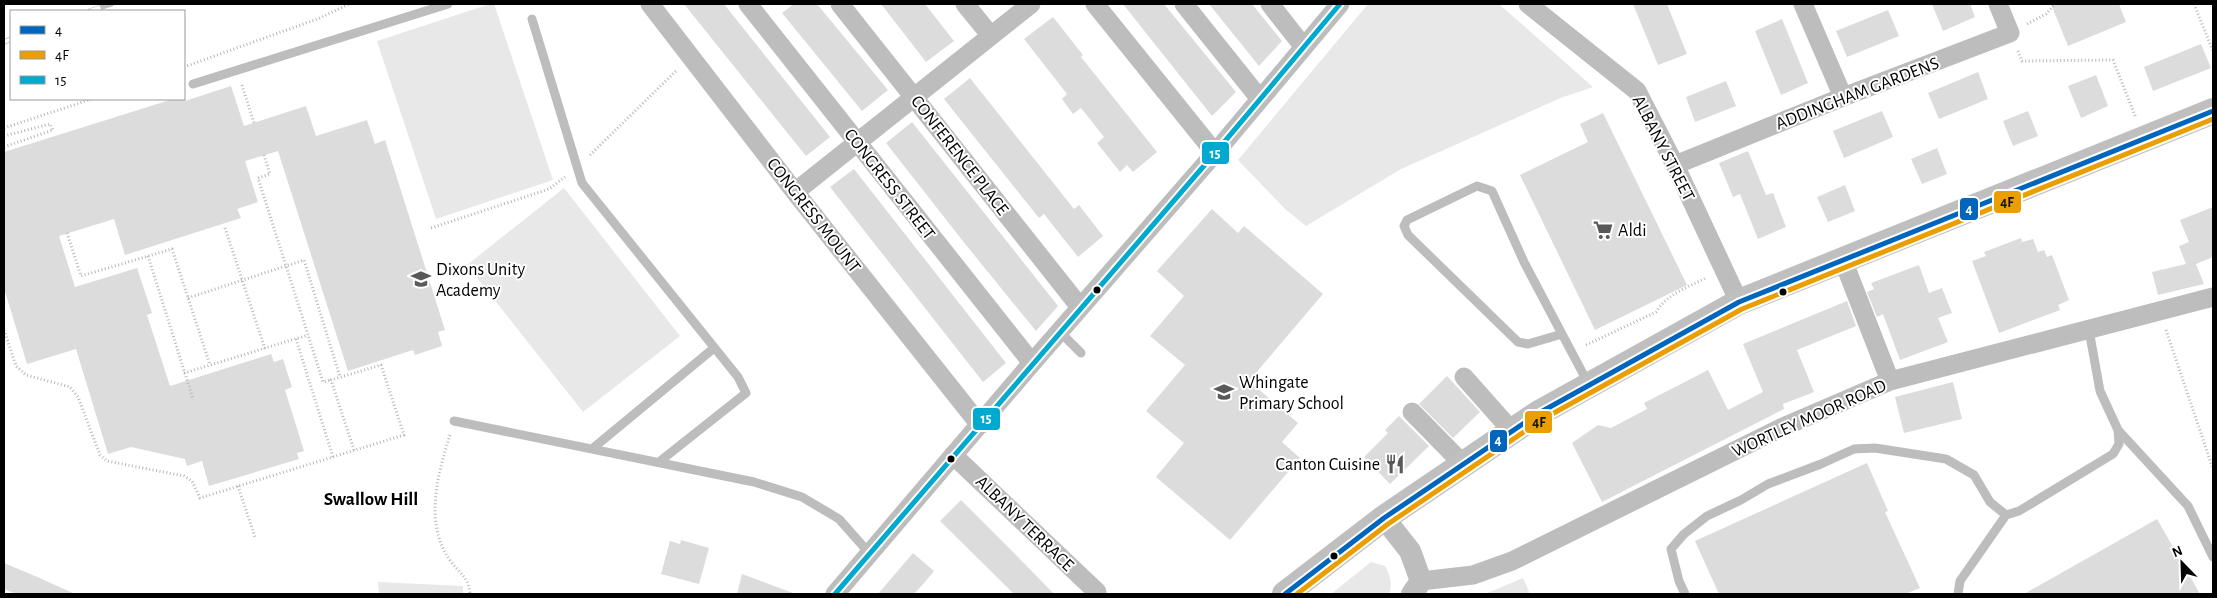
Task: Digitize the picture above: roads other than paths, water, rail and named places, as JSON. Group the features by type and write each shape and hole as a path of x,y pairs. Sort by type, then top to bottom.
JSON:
{"main road":[{"path":"1285,594 1384,518 1539,413 1738,302 2213,111"}],"street":[{"name":"CONGRESS MOUNT","path":"650,4 795,192 980,424"},
{"name":"CONGRESS STREET","path":"748,4 1032,363"},
{"name":"CONFERENCE PLACE","path":"840,4 1080,307"},
{"path":"965,4 991,36"},
{"path":"795,192 1031,4"},
{"path":"1095,4 1215,153"},
{"path":"1184,4 1260,99"},
{"path":"1270,4 1304,46"},
{"path":"835,594 1059,331 1215,153 1340,4"},
{"name":"ALBANY STREET","path":"1528,4 1637,91 1675,165 1738,302"},
{"path":"1803,4 1843,97"},
{"name":"ADDINGHAM GARDENS","path":"1675,165 1843,97 2010,33 1998,4"},
{"path":"1843,260 1890,381"},
{"name":"WORTLEY MOOR ROAD","path":"1417,588 1473,575 1512,561 1783,427 1890,381 2213,297"},
{"path":"1464,377 1512,431"},
{"path":"1412,412 1463,464"},
{"name":"ALBANY TERRACE","path":"954,455 1097,592"},
{"path":"1384,518 1410,551 1417,588"}],"lane":[{"path":"193,84 448,4"},
{"path":"532,18 582,183 738,377 746,393 659,462"},
{"path":"1562,334 1528,344 1518,342 1408,235 1404,226 1407,220 1477,186 1492,191 1524,262 1589,385"},
{"path":"2089,330 2100,391 2118,430 2188,506 2213,557"},
{"path":"1059,331 1080,353"},
{"path":"592,449 714,348"},
{"path":"454,420 754,482 802,497 839,519 870,554"},
{"path":"1958,594 1960,581 2006,515 2019,511 2112,454 2119,444 2118,430"},
{"path":"1685,594 1679,581 1671,549 1684,534 1707,516 1741,500 1768,484 1821,464 1854,448 1875,448 1946,459 1974,475 1990,502 2006,515"}],"railway":[{"path":"93,10 111,4"},
{"path":"4,42 10,39"}],"place":[{"name":"Aldi","path":"1603,230"},
{"name":"Dixons Unity Academy","path":"421,279"},
{"name":"Whingate Primary School","path":"1224,392"},
{"name":"Canton Cuisine","path":"1395,464"}],"district":[{"name":"Swallow Hill","path":"371,498"}]}
